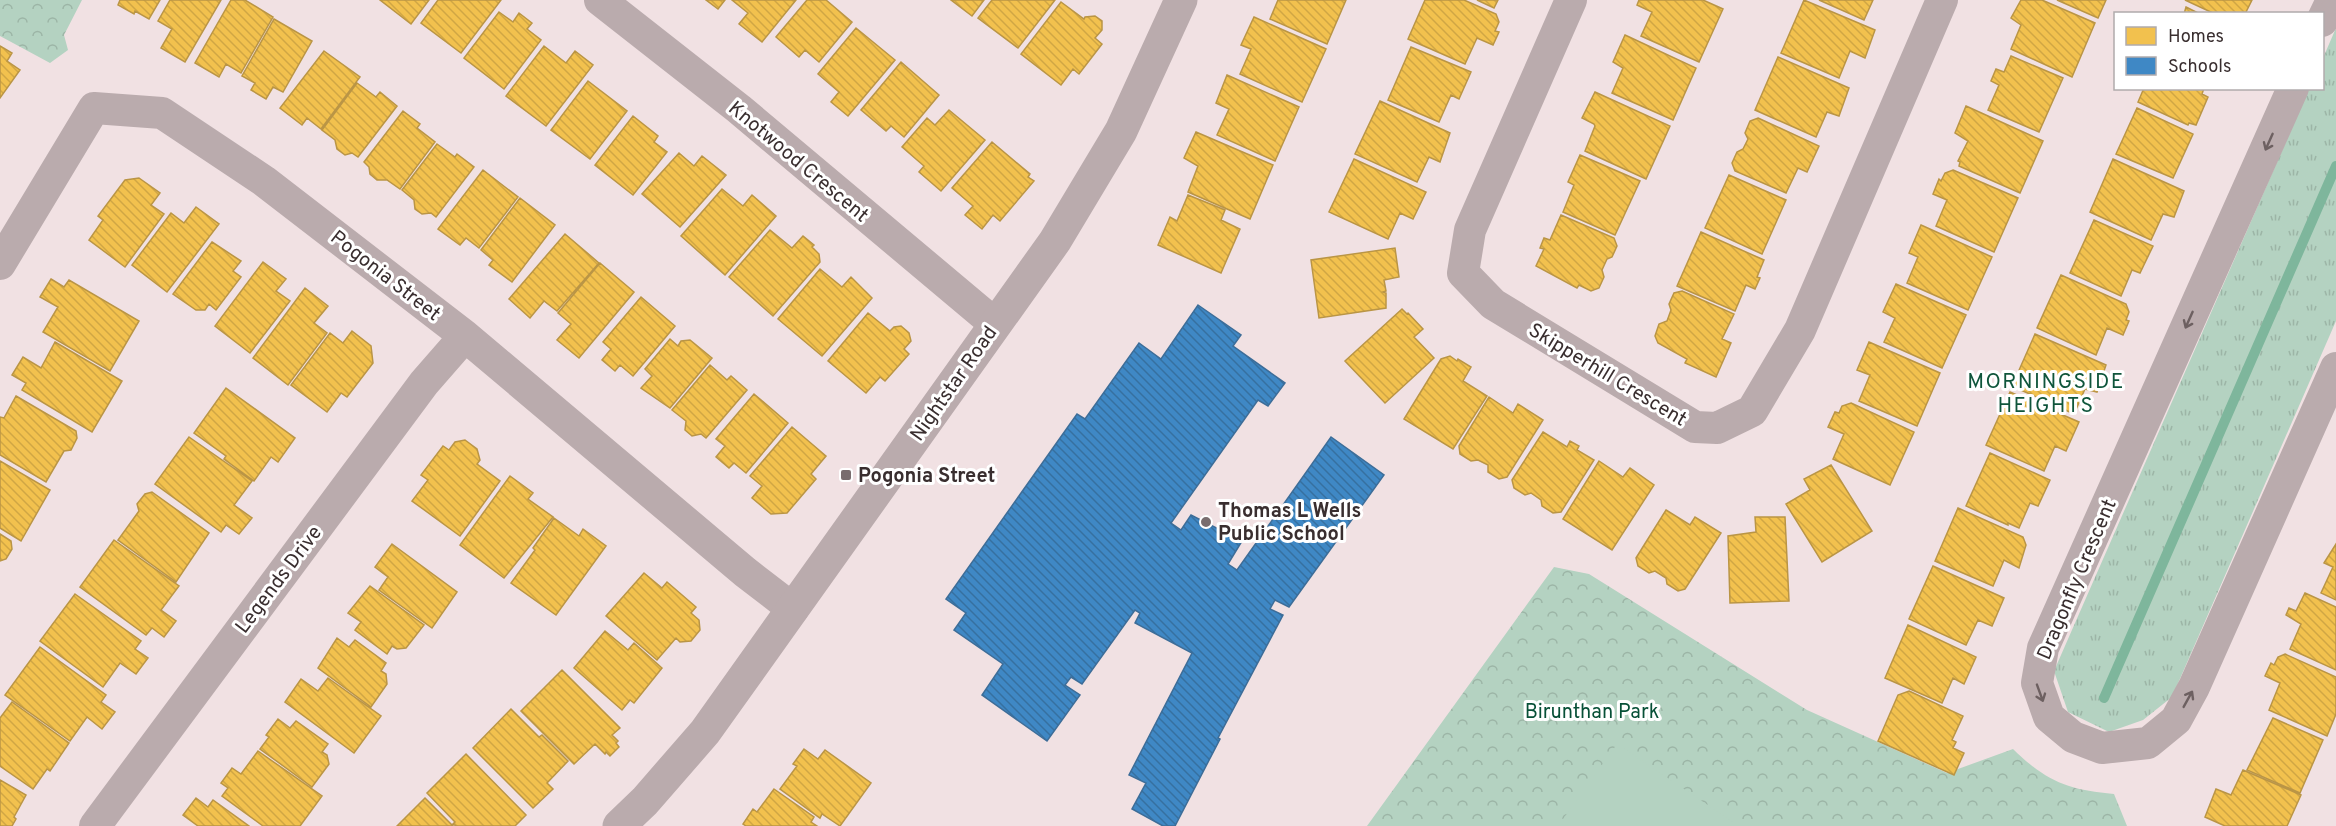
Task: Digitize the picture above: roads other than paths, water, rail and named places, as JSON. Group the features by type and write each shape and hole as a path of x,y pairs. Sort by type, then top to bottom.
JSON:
{"street":[{"name":"Knotwood Crescent","path":"600,0 739,109 995,324"},
{"name":"Nightstar Road","path":"619,826 645,801 705,732 1055,241 1121,131 1181,0"},
{"name":"Skipperhill Crescent","path":"1571,0 1470,230 1463,273 1492,304 1695,427 1717,428 1752,411 1800,330 1942,0"},
{"path":"2324,17 2332,0"},
{"name":"Dragonfly Crescent","path":"2292,90 2043,648 2037,683 2049,717 2073,737 2102,748 2148,743 2176,720 2194,687 2336,368"},
{"name":"Pogonia Street","path":"0,264 94,108 162,113 264,181 465,336 745,572 793,609"},
{"name":"Legends Drive","path":"95,826 424,383 465,336"}],"waterway":[{"path":"2104,698 2336,166"}],"place":[{"name":"Pogonia Street","path":"846,475"},
{"name":"Thomas L Wells Public School","path":"1206,522"}],"district":[{"name":"MORNINGSIDE HEIGHTS","path":"2046,393"}],"park label":[{"name":"Birunthan Park","path":"1592,711"}]}
